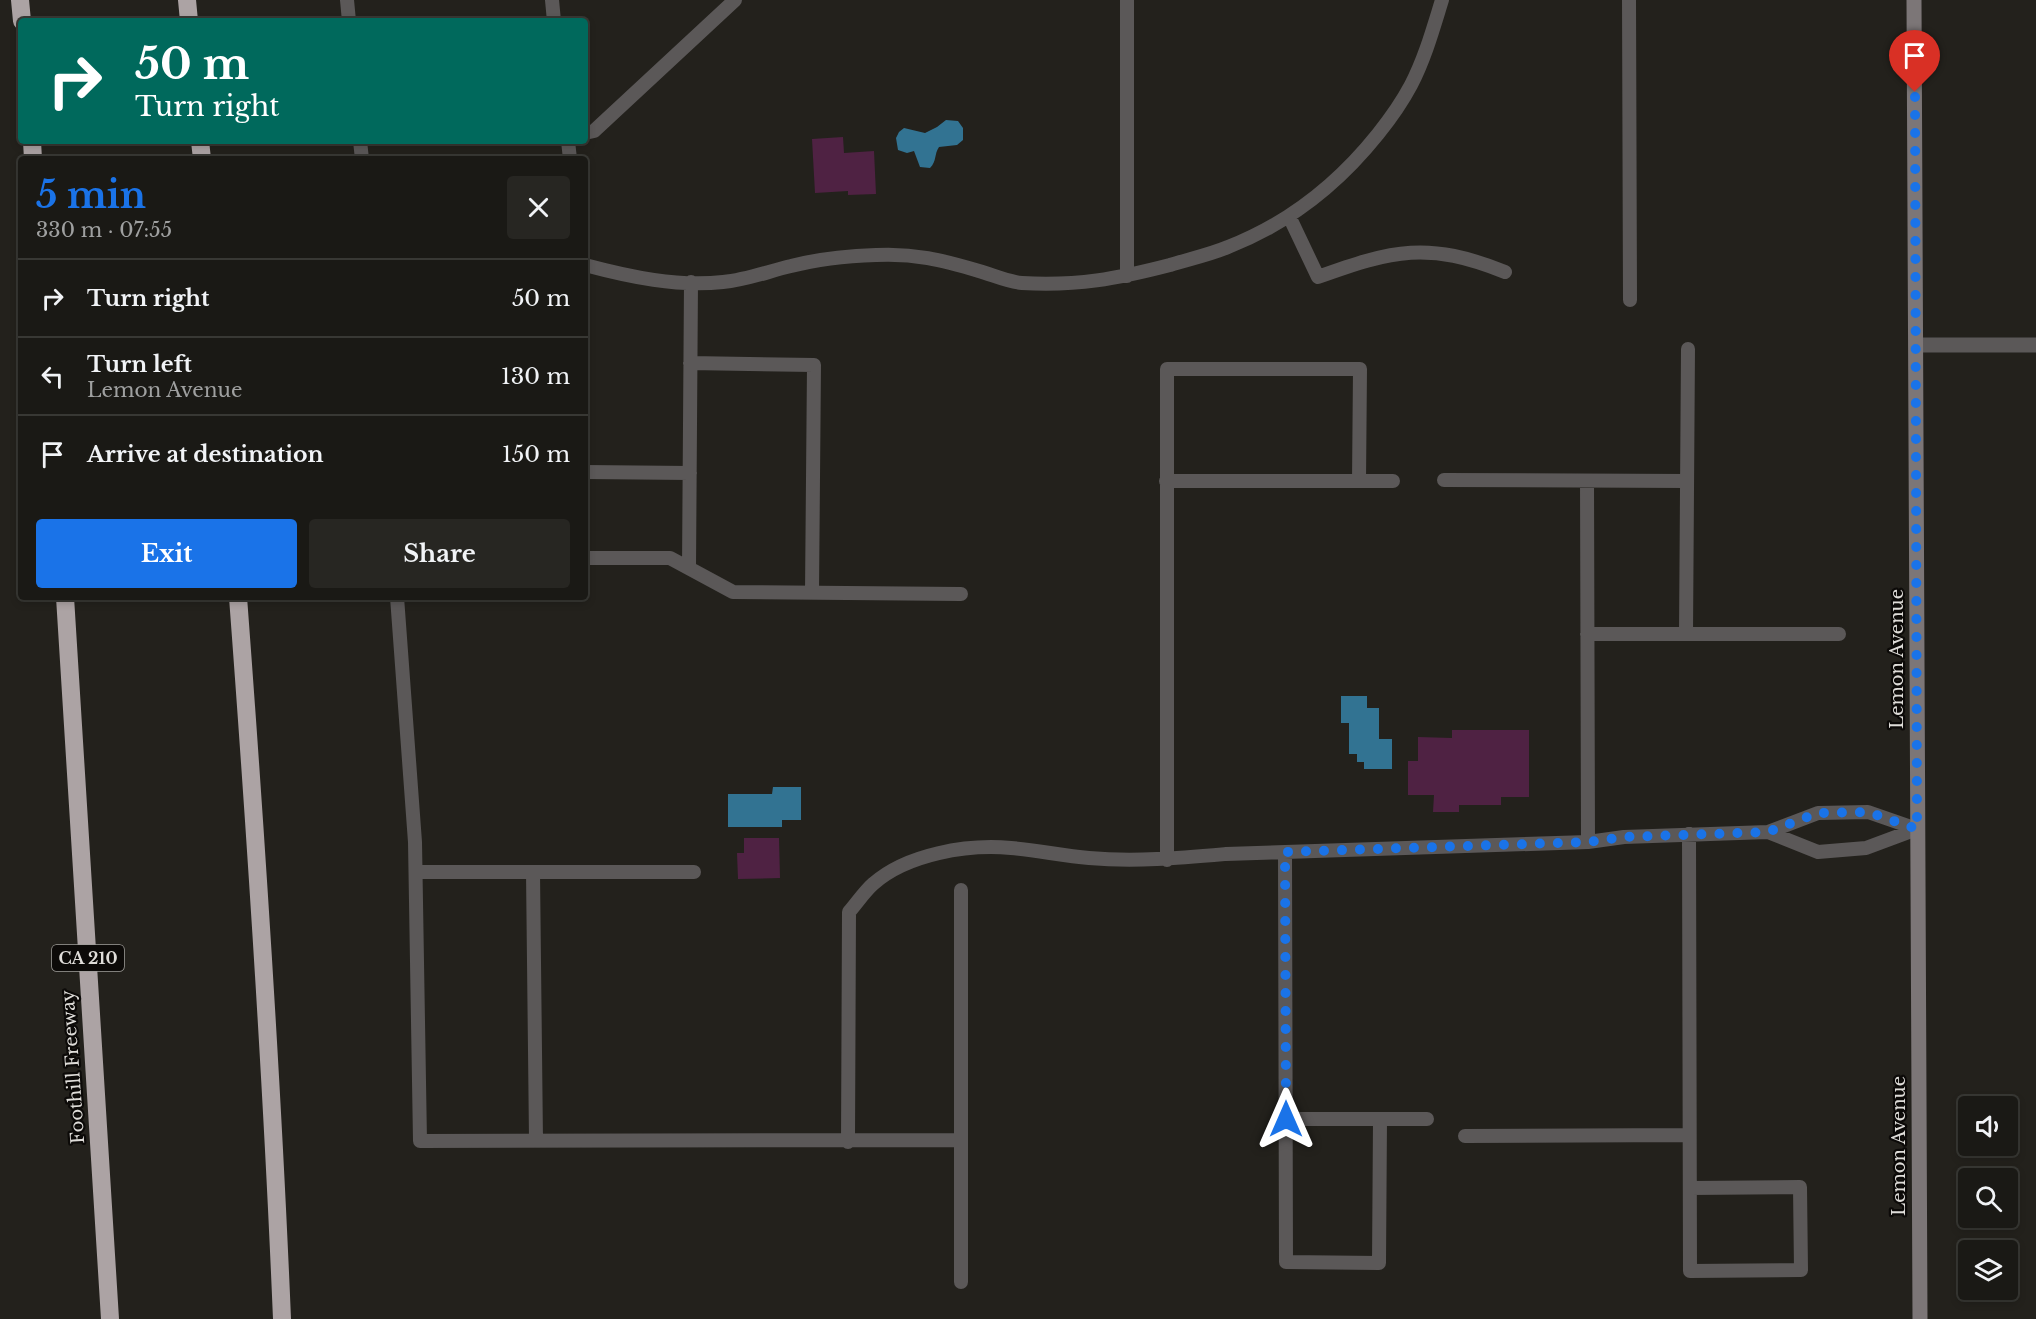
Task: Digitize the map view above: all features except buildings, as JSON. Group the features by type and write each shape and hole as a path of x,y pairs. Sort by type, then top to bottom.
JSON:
{"highway":[{"path":"20,0 22,18"},
{"path":"187,0 189,18"},
{"name":"Foothill Freeway","path":"65,600 110,1319"},
{"path":"238,600 253,798 282,1319"}],"street":[{"name":"Lemon Avenue","path":"1914,0 1920,1319"},
{"path":"1917,345 2036,345"}],"lane":[{"path":"346,0 348,18"},
{"path":"552,0 554,18"},
{"path":"588,132 594,131 735,0"},
{"path":"1127,0 1127,276"},
{"path":"588,266 654,280 724,282 793,265 846,258 912,255 948,262 1018,283 1066,284 1127,276 1226,248 1289,216 1325,189 1363,152 1390,119 1411,85 1430,40 1442,0"},
{"path":"1629,0 1630,300"},
{"path":"1289,216 1318,277 1384,255 1411,252 1435,252 1462,257 1505,272"},
{"path":"689,568 691,282"},
{"path":"1686,634 1688,349"},
{"path":"690,363 814,364 812,593"},
{"path":"1167,860 1167,369 1360,369 1359,481"},
{"path":"588,472 690,473"},
{"path":"1444,480 1687,482"},
{"path":"1166,481 1393,481"},
{"path":"1587,481 1588,842"},
{"path":"588,558 670,558 733,592 961,594"},
{"path":"397,600 416,873 420,1141 961,1140"},
{"path":"1587,634 1839,634"},
{"path":"848,1142 849,912 873,885 900,865 939,853 980,848 1010,848 1127,861 1167,860 1226,854 1588,842 1624,837 1768,832 1818,813 1868,812 1917,829"},
{"path":"1768,832 1818,852 1866,848 1917,829"},
{"path":"1689,834 1690,1271 1801,1270 1800,1187 1690,1188"},
{"path":"1285,852 1286,1262 1379,1263 1380,1120"},
{"path":"416,873 694,872"},
{"path":"533,873 536,1140"},
{"path":"961,890 961,1282"},
{"path":"1286,1119 1427,1119"},
{"path":"1465,1136 1689,1136"}],"water":[{"path":"946,120 958,121 963,128 963,140 957,145 939,147 930,168 920,167 914,151 907,153 898,150 896,138 904,128 925,133"},
{"path":"1341,696 1367,696 1367,708 1379,708 1379,739 1392,739 1392,769 1364,769 1364,762 1357,762 1357,754 1349,754 1349,723 1341,723"},
{"path":"773,787 801,787 801,820 782,820 782,827 728,827 728,794 772,794"}],"route":[{"path":"1286,1119 1285,852 1588,842 1624,837 1768,832 1818,813 1868,812 1917,829 1915,92"}]}
